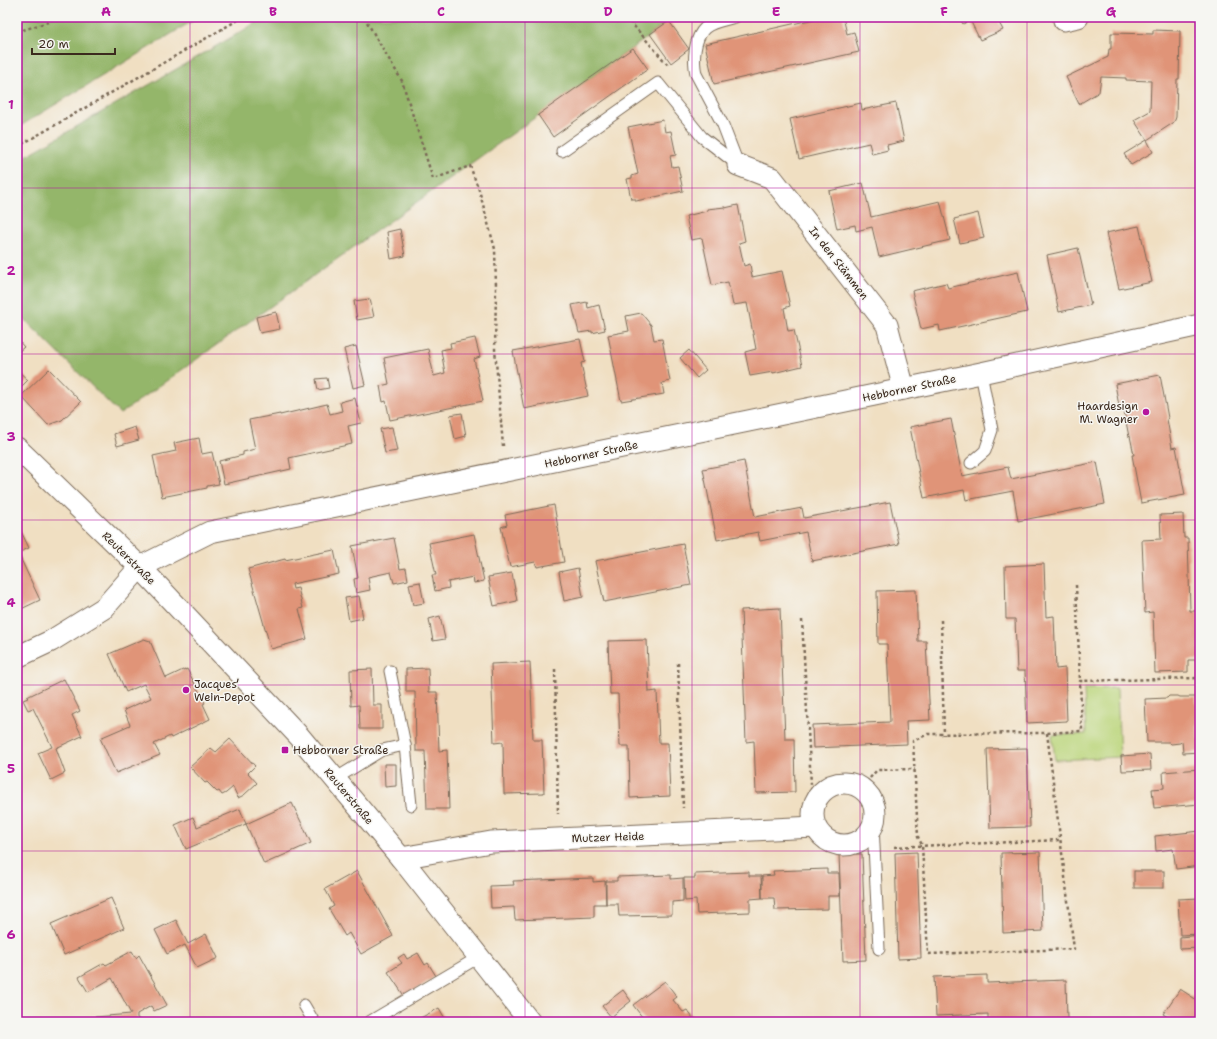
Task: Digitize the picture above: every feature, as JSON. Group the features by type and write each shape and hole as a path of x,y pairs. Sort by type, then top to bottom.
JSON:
{"street":[{"name":"In den Stämmen","path":"738,165 772,178 887,325 904,390"},
{"name":"Hebborner Straße","path":"17,657 52,642 104,608 140,567 210,532 904,390 1200,325"},
{"name":"Reuterstraße","path":"17,448 140,567 299,736 401,858 530,1022"},
{"path":"845,782 862,788 869,795 874,804 875,814 873,825 868,834 860,841 850,844 840,845 830,842 821,836 814,818 815,800 820,792 827,786 836,783 845,782"},
{"name":"Mutzer Heide","path":"401,858 491,842 684,834 814,818"}],"lane":[{"path":"735,17 712,24 705,28 699,36 697,43 695,66 696,74 723,125 738,165"},
{"path":"562,151 658,83 702,138 738,165"},
{"path":"971,463 985,451 992,430 981,373"},
{"path":"390,671 405,745 411,805"},
{"path":"335,779 382,750 405,745"},
{"path":"873,825 879,949"},
{"path":"369,1022 479,957"},
{"path":"304,1006 314,1022"}],"path":[{"path":"17,32 48,22 55,17"},
{"path":"17,147 243,17"},
{"path":"364,17 402,82 433,179 470,166 479,190 495,249 495,349 505,472"},
{"path":"1047,733 1074,949 928,954 922,845 918,837 913,741 928,734 1047,733 1082,731 1076,586"},
{"path":"802,620 814,818"},
{"path":"941,620 944,735"},
{"path":"678,663 684,834"},
{"path":"555,669 559,839"},
{"path":"1080,681 1200,678"},
{"path":"862,788 877,770 914,769"},
{"path":"922,845 1060,840"}],"green space":[{"path":"17,17 199,17 17,128"},
{"path":"264,17 675,17 120,414 17,312 17,161"},
{"path":"1117,688 1120,757 1055,760 1052,735 1086,734 1084,689"}],"building":[{"path":"823,17 843,17 847,34 854,32 859,52 714,84 705,44"},
{"path":"959,17 996,17 1003,30 980,40 970,20 963,24"},
{"path":"669,21 689,49 671,63 650,34"},
{"path":"1153,30 1180,31 1179,79 1177,79 1175,120 1173,123 1147,140 1134,120 1150,111 1151,81 1101,77 1099,92 1079,104 1066,77 1108,57 1109,49 1111,49 1111,33 1153,34"},
{"path":"633,48 648,69 553,137 538,115"},
{"path":"861,103 862,110 896,103 904,141 887,145 888,150 872,154 869,143 799,159 790,119"},
{"path":"663,120 665,132 671,131 676,155 670,156 672,167 678,166 683,191 636,201 636,199 631,199 627,179 638,174 628,127"},
{"path":"1147,140 1153,152 1131,165 1124,154"},
{"path":"863,183 871,217 940,201 950,240 879,257 872,227 856,231 855,225 837,229 829,191"},
{"path":"738,205 745,241 739,243 744,266 750,264 752,277 782,271 790,306 784,308 788,331 794,330 802,366 773,373 750,376 745,352 756,349 747,303 733,305 728,282 712,285 702,238 691,240 686,216 707,211 707,209 725,208"},
{"path":"978,213 984,238 960,243 954,219"},
{"path":"1139,226 1152,282 1119,289 1106,233"},
{"path":"400,229 405,256 391,259 387,232"},
{"path":"1078,248 1091,305 1059,312 1047,255"},
{"path":"1018,272 1027,312 940,331 939,325 921,329 912,291 946,283 948,288"},
{"path":"370,299 374,317 357,320 354,301"},
{"path":"587,302 588,308 599,305 605,330 592,333 592,331 579,333 572,305"},
{"path":"276,312 280,329 260,333 256,317"},
{"path":"641,313 651,325 654,340 662,339 670,381 662,383 664,394 621,401 608,335 629,331 626,316"},
{"path":"475,338 480,357 474,359 483,401 390,420 386,401 383,402 380,386 389,384 384,358 428,349 434,376 445,373 441,350 451,348 450,343"},
{"path":"17,339 24,347 17,353"},
{"path":"580,339 585,362 581,363 588,396 524,409 513,351"},
{"path":"356,346 365,385 353,388 344,349"},
{"path":"689,350 706,370 697,378 680,358"},
{"path":"49,369 81,402 62,420 48,425 21,396"},
{"path":"17,370 28,380 17,391"},
{"path":"1160,375 1172,448 1176,447 1185,495 1141,503 1130,436 1129,437 1123,406 1119,406 1115,384"},
{"path":"327,378 329,388 318,390 316,379"},
{"path":"355,398 361,423 348,426 352,444 289,458 291,469 224,484 219,461 243,455 243,452 255,449 249,420 280,415 327,404 330,414 342,411 340,402"},
{"path":"462,413 466,436 455,439 450,415"},
{"path":"951,419 962,476 1008,467 1011,479 1097,462 1105,504 1018,521 1013,491 966,500 964,490 924,498 910,427"},
{"path":"135,427 139,440 117,446 114,434"},
{"path":"392,427 397,451 385,453 380,429"},
{"path":"199,438 202,454 212,452 219,484 207,486 207,488 162,497 153,456 176,451 174,443"},
{"path":"744,461 755,517 802,508 804,518 890,502 899,544 812,561 806,532 760,541 758,532 717,540 703,469"},
{"path":"554,505 564,562 537,567 535,562 510,567 501,527 507,525 505,515"},
{"path":"1183,514 1184,538 1188,538 1190,611 1198,611 1200,660 1188,660 1188,672 1155,673 1153,612 1145,613 1142,540 1161,539 1160,515"},
{"path":"17,523 29,548 18,553 40,600 17,611"},
{"path":"474,534 484,581 474,583 473,577 448,582 449,588 435,591 432,575 436,575 429,543"},
{"path":"394,538 400,569 406,568 408,580 394,583 391,572 368,577 370,590 356,593 354,579 358,578 352,546"},
{"path":"683,544 691,585 604,602 595,561"},
{"path":"334,550 339,574 292,584 293,589 298,588 303,608 299,609 307,639 271,649 248,569 285,559"},
{"path":"1044,564 1046,617 1054,616 1056,669 1065,668 1067,721 1027,723 1025,671 1017,671 1015,619 1006,619 1005,566"},
{"path":"578,568 583,597 564,601 559,572"},
{"path":"512,573 517,601 494,606 488,577"},
{"path":"420,582 424,603 413,605 409,584"},
{"path":"916,590 918,641 926,641 930,720 906,721 907,744 813,748 812,725 890,722 887,644 878,644 877,591"},
{"path":"359,596 363,618 349,621 345,598"},
{"path":"780,608 785,739 794,739 795,792 756,793 754,741 746,742 741,610"},
{"path":"440,616 445,639 433,641 429,619"},
{"path":"144,639 150,641 166,678 187,669 205,703 203,704 210,719 171,738 170,736 154,744 160,755 116,773 100,738 130,725 124,710 151,698 144,684 126,692 109,654"},
{"path":"647,640 649,692 657,691 659,743 668,743 670,796 630,798 629,746 620,746 618,694 610,694 608,641"},
{"path":"530,662 533,740 542,740 544,793 504,794 503,742 494,743 491,664"},
{"path":"428,668 429,692 437,692 439,751 447,750 449,809 427,809 425,751 416,751 415,692 406,692 406,669"},
{"path":"372,669 373,705 382,705 382,729 360,729 359,705 351,706 350,670"},
{"path":"64,679 80,711 72,715 82,736 56,748 65,773 51,780 38,753 52,747 33,708 28,710 23,700"},
{"path":"1169,696 1196,697 1200,752 1183,753 1182,741 1180,743 1171,744 1169,742 1147,742 1145,699 1167,698"},
{"path":"230,739 255,766 248,773 257,783 244,795 238,798 233,787 222,795 207,782 205,783 190,767 211,748 216,752"},
{"path":"1027,748 1030,827 990,828 987,749"},
{"path":"1150,754 1151,770 1122,771 1121,756"},
{"path":"384,764 396,764 396,786 385,787"},
{"path":"1200,769 1200,804 1154,808 1152,789 1164,788 1163,772"},
{"path":"292,803 311,843 264,864 246,824"},
{"path":"240,809 246,824 186,849 175,825 193,817 197,827"},
{"path":"1200,831 1200,866 1176,869 1173,849 1156,851 1155,836"},
{"path":"917,852 921,958 898,959 895,853"},
{"path":"1040,852 1043,931 1003,933 1001,853"},
{"path":"839,854 862,854 866,960 843,961"},
{"path":"827,869 827,873 839,873 840,896 828,896 828,909 775,910 774,898 762,898 762,876 774,875 773,871"},
{"path":"357,871 393,936 361,954 349,933 345,936 329,909 334,906 325,889"},
{"path":"1134,871 1164,871 1164,888 1134,888"},
{"path":"749,872 749,876 761,876 762,898 750,899 750,912 697,914 696,900 685,901 684,878 695,878 695,874"},
{"path":"671,875 671,879 683,878 683,901 672,902 672,915 619,916 618,904 606,904 606,881 617,881 617,877"},
{"path":"593,878 593,882 605,881 606,904 594,904 594,917 515,920 514,907 491,908 490,886 514,885 513,881"},
{"path":"111,898 124,928 64,955 51,924"},
{"path":"1200,898 1200,934 1180,935 1178,899"},
{"path":"176,920 188,944 206,934 218,958 197,968 185,945 167,954 155,930"},
{"path":"1200,935 1200,948 1180,949 1180,937"},
{"path":"132,951 136,958 139,955 167,1005 154,1011 151,1006 137,1014 137,1018 143,1022 95,1022 95,1017 131,1014 112,978 88,992 79,977 104,963 106,965"},
{"path":"418,953 425,965 428,963 436,976 405,997 388,972 402,963 398,958 404,954 407,959"},
{"path":"987,975 987,983 1066,980 1067,1019 988,1022 988,1014 936,1016 934,977"},
{"path":"665,981 677,997 673,1000 683,1012 687,1010 696,1022 646,1022 633,1005"},
{"path":"1180,989 1200,1002 1200,1022 1176,1022 1163,1014"},
{"path":"623,990 631,1001 611,1017 602,1006"},
{"path":"439,1008 447,1022 413,1022"}],"place":[{"name":"Haardesign M. Wagner","path":"1146,412"},
{"name":"Jacques’ Wein-Depot","path":"186,690"},
{"name":"Hebborner Straße","path":"285,750"}]}
